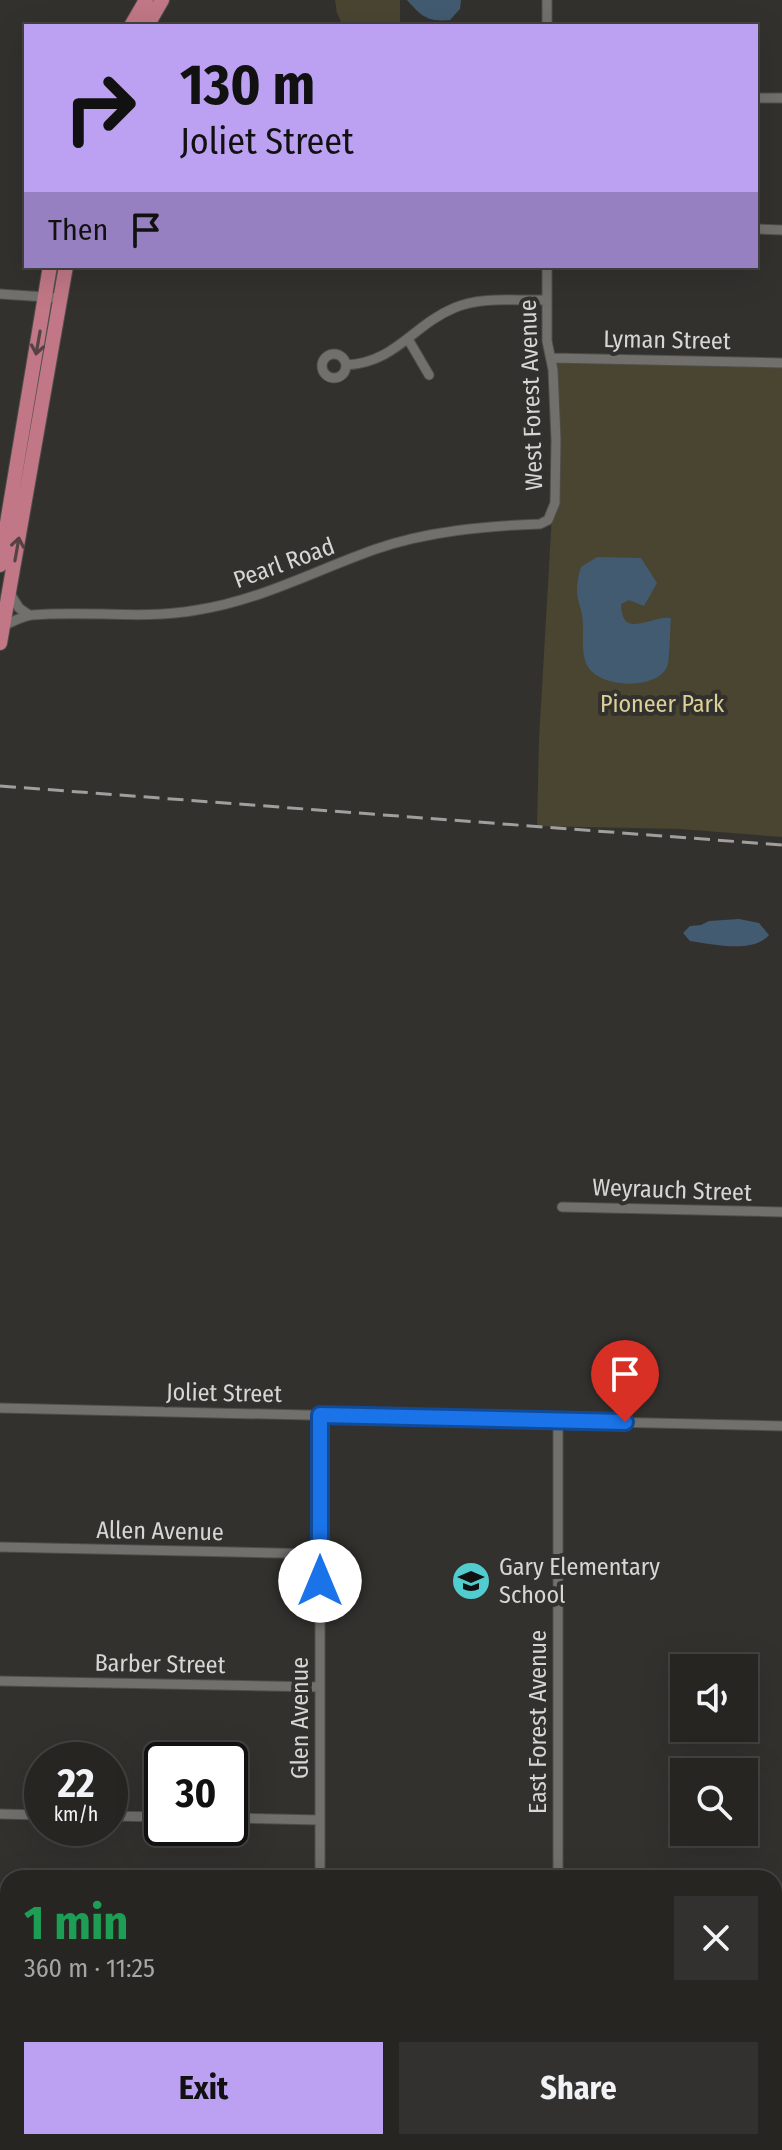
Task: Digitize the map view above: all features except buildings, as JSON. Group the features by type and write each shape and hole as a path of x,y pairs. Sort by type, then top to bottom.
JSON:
{"main road":[{"path":"132,24 146,0"},
{"path":"148,24 162,0"},
{"path":"0,565 50,268"},
{"path":"0,643 66,268"}],"street":[{"path":"547,0 547,24"},
{"path":"758,98 782,98"},
{"path":"758,229 782,230"},
{"name":"West Forest Avenue","path":"547,268 547,341 555,426 555,503 548,520"},
{"path":"0,294 61,298"},
{"path":"346,365 359,365 382,358 444,313 470,303 547,300"},
{"path":"408,339 429,375"},
{"name":"Lyman Street","path":"551,358 782,363"},
{"name":"Pearl Road","path":"3,626 29,615 138,616 197,610 263,594 379,548 416,538 484,527 540,524 548,520"},
{"path":"9,592 19,608 29,615"},
{"name":"Weyrauch Street","path":"562,1207 782,1212"},
{"name":"Joliet Street","path":"0,1408 782,1426"},
{"name":"Glen Avenue","path":"320,1415 320,1870"},
{"name":"East Forest Avenue","path":"558,1422 558,1870"},
{"name":"Allen Avenue","path":"0,1547 320,1554"},
{"name":"Barber Street","path":"0,1681 320,1687"},
{"path":"0,1814 24,1815"},
{"path":"248,1818 320,1820"}],"green space":[{"path":"335,0 400,0 400,24 342,24"},
{"name":"Pioneer Park","path":"551,358 782,363 782,837 680,829 537,826 552,515"}],"water":[{"path":"407,0 461,0 460,9 450,20 442,20 426,17"},
{"path":"597,557 641,558 657,583 644,606 629,600 621,604 626,621 632,624 671,618 667,667 661,675 651,680 627,684 614,682 593,673 587,665 577,585 581,567"},
{"path":"739,919 759,923 769,935 753,944 732,946 690,941 683,933 690,926 709,921"}],"railway":[{"path":"0,786 782,845"}],"place":[{"name":"Gary Elementary School","path":"471,1581"}],"route":[{"path":"320,1581 320,1415 625,1422"}]}
